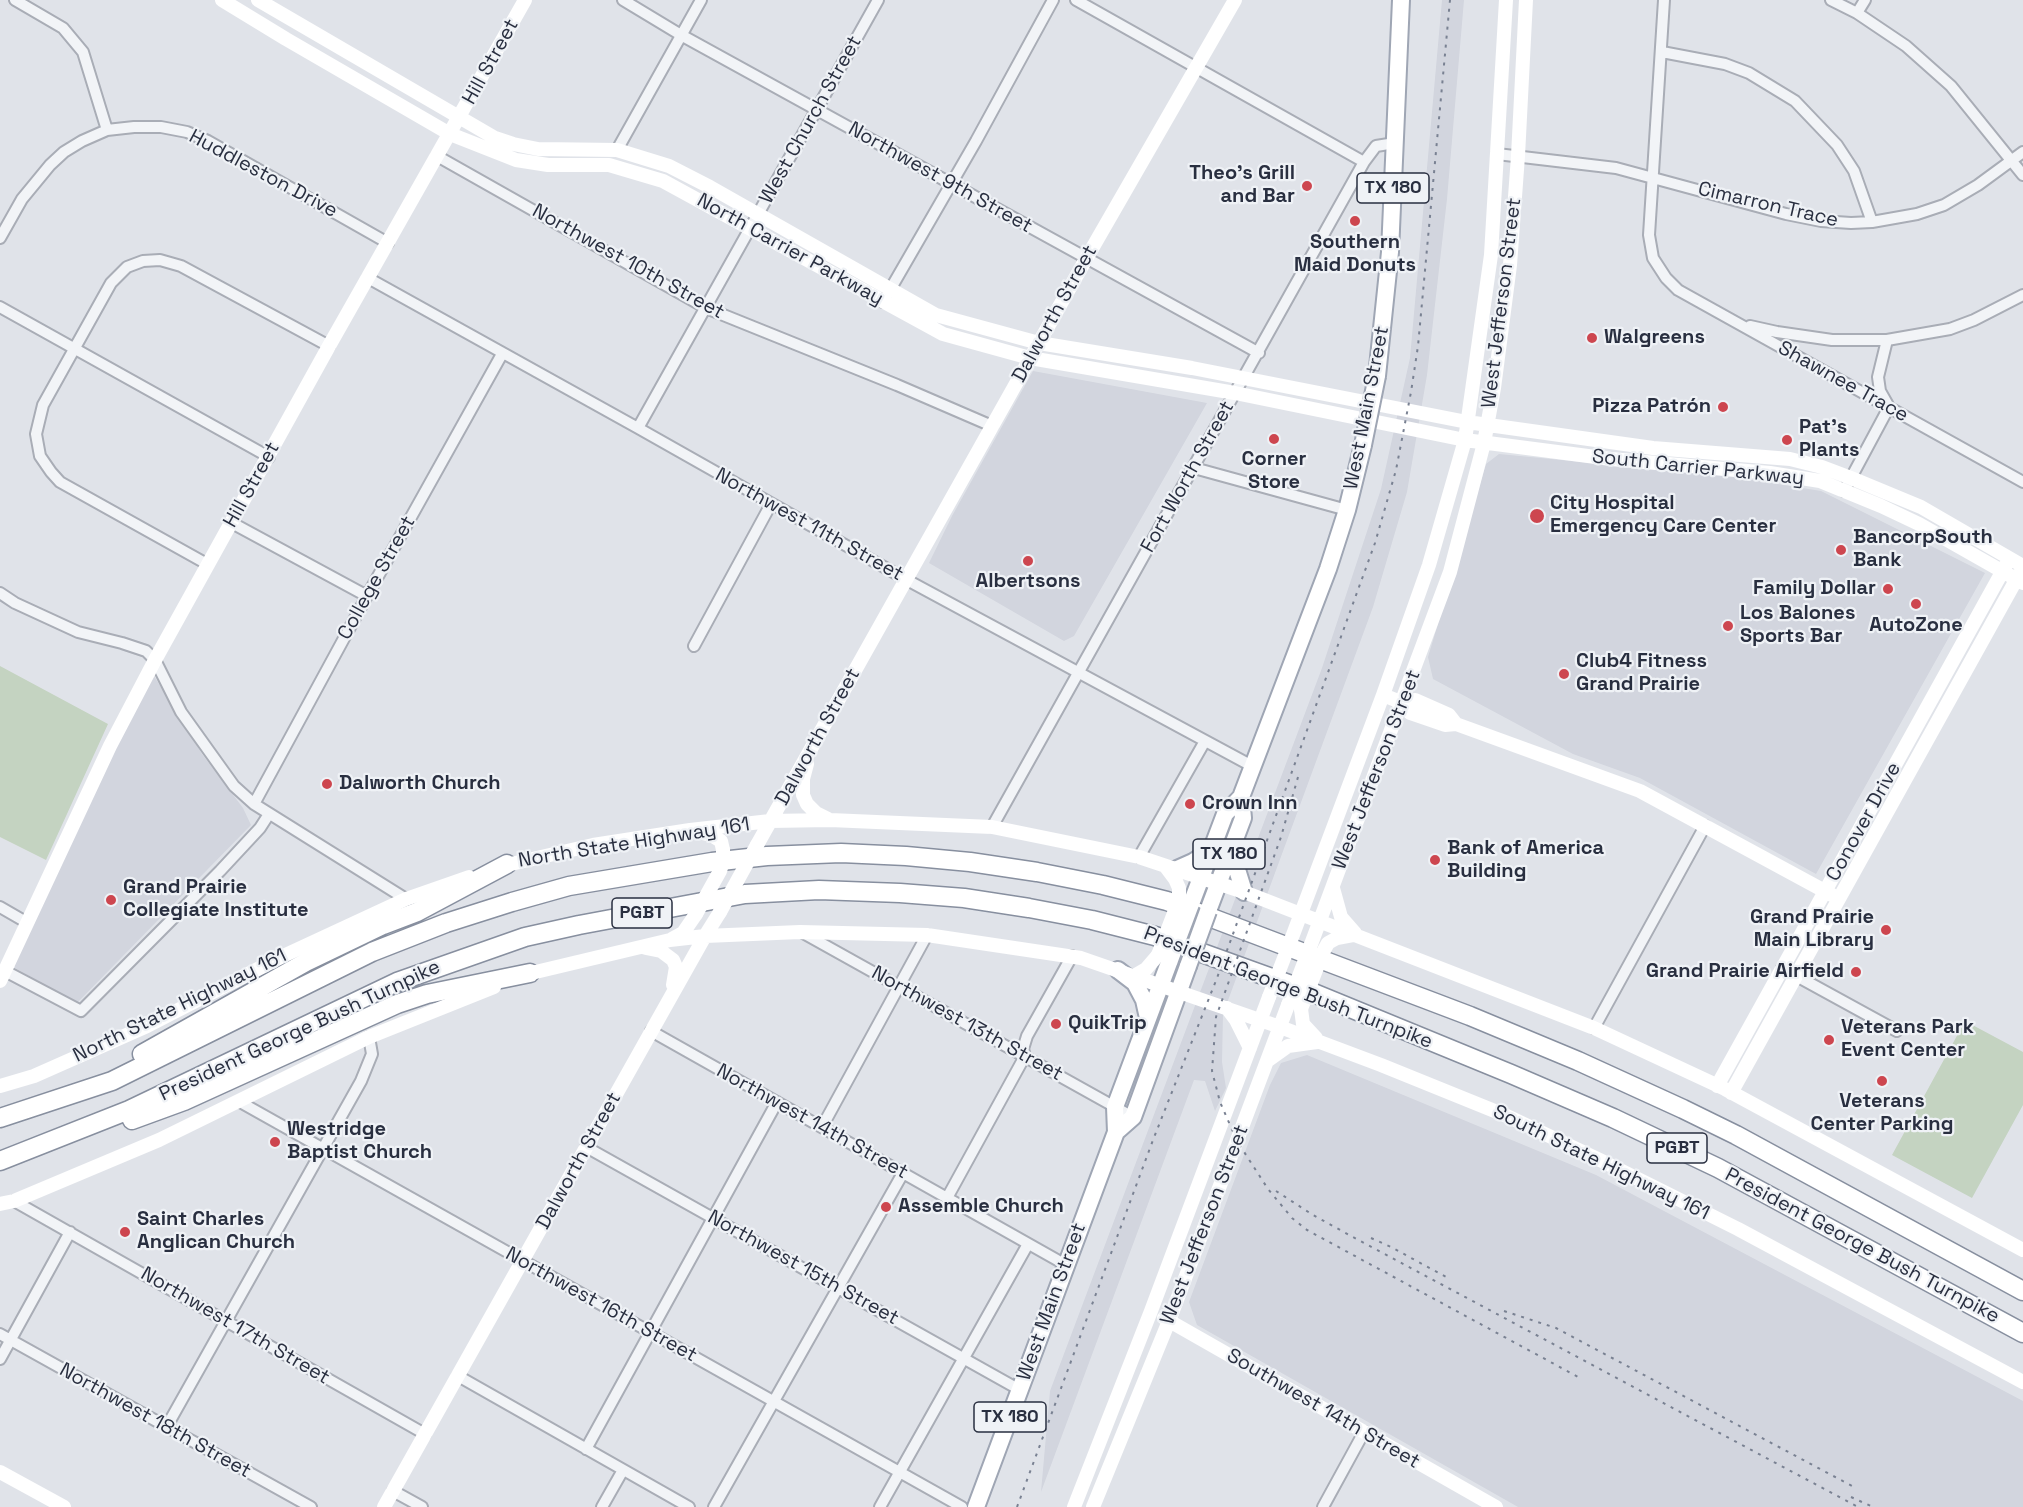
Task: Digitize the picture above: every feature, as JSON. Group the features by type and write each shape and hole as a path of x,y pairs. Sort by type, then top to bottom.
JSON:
{"highway":[{"name":"President George Bush Turnpike","path":"0,1118 112,1081 372,952 446,923 569,886 712,862 767,856 841,853 949,860 1036,872 1167,901 1470,1016 1694,1114 2023,1291"},
{"path":"58,1099 306,962 373,929 417,912 507,864"},
{"name":"President George Bush Turnpike","path":"0,1163 129,1110 397,982 525,937 612,918 745,894 819,890 964,898 1082,918 1155,936 1316,994 1500,1069 1593,1109 1718,1168 2023,1333"},
{"path":"0,1163 24,1160 184,1101 397,1004 427,994 530,972"}],"main road":[{"name":"North Carrier Parkway","path":"222,0 450,134 516,160 548,165 609,165 663,181 942,334 1030,358 1235,393 1388,426"},
{"name":"North Carrier Parkway","path":"258,0 495,138 538,149 616,150 669,166 936,315 1039,343 1112,353 1390,407"},
{"name":"Hill Street","path":"3,976 26,922 118,730 155,660 525,0"},
{"name":"Dalworth Street","path":"384,1507 1030,358 1235,0"},
{"name":"West Main Street","path":"976,1507 1116,1132 1115,1107 1161,985 1164,957 1185,902 1201,878 1225,814 1241,797 1328,569 1347,510 1364,445 1377,376 1390,262 1401,0"},
{"name":"West Jefferson Street","path":"1074,1507 1151,1311 1383,695 1429,565 1465,440 1491,255 1506,0"},
{"name":"West Jefferson Street","path":"1093,1507 1169,1321 1280,1027 1295,1007 1316,949 1320,922 1450,572 1484,443 1504,318 1518,156 1526,0"},
{"path":"1504,30 1525,30"},
{"name":"South Carrier Parkway","path":"1390,407 1467,422 1653,448 1790,459 1851,478 1921,507 2009,558 2021,574"},
{"name":"South Carrier Parkway","path":"1388,426 1484,443 1611,459 1770,473 1820,481 1919,525 2002,571 2021,574"},
{"name":"Conover Drive","path":"1717,1086 2009,558"},
{"name":"Conover Drive","path":"1731,1093 2021,574"},
{"path":"1383,695 1403,703 1415,700 1449,715 1456,724 1640,791 1839,898"},
{"path":"809,752 803,779 803,795 807,804 816,813 830,820"},
{"name":"West Main Street","path":"1116,1132 1133,1117 1243,818 1241,797"},
{"name":"North State Highway 161","path":"0,1086 34,1076 147,1026 281,957 406,899 507,864 593,845 690,830 770,821 830,820 992,827 1139,857 1201,878"},
{"path":"670,940 683,933 696,914 720,871 723,861 721,841 711,835 690,830"},
{"path":"1235,839 1234,860 1244,892"},
{"path":"1185,902 1171,868 1193,862 1212,850"},
{"path":"1201,878 1244,892 1594,1028 1731,1093 2023,1250"},
{"path":"1333,888 1341,917 1357,936"},
{"path":"0,1204 14,1201 159,1140 369,1037 530,972 670,940 705,936 800,932 927,935 1072,956 1161,985"},
{"path":"1316,949 1337,938 1357,936"},
{"path":"638,948 654,949 674,960 676,967 671,996"},
{"path":"1126,973 1146,969 1164,957"},
{"path":"1126,973 1135,983 1144,1000 1148,1018"},
{"name":"South State Highway 161","path":"1161,985 1280,1027 1507,1116 1738,1229 2023,1382"},
{"path":"1295,1007 1303,1024 1319,1042"},
{"path":"1227,1008 1236,1020 1250,1048"},
{"path":"1266,1062 1288,1046 1319,1042"},
{"name":"Southwest 14th Street","path":"1151,1311 1496,1507"},
{"path":"0,1472 64,1507"}],"street":[{"path":"15,0 63,28 83,52 107,130"},
{"name":"Northwest 9th Street","path":"623,0 681,35 1259,353"},
{"path":"616,150 701,0"},
{"name":"West Church Street","path":"638,428 878,0"},
{"path":"883,302 952,184 1053,0"},
{"path":"1076,0 1364,162"},
{"path":"1652,178 1664,0"},
{"path":"1831,0 1857,13 1906,46 1951,86 2023,175"},
{"path":"1857,13 1865,0"},
{"path":"1662,52 1725,64 1749,72 1795,101 1837,145 1854,171 1872,222"},
{"name":"Huddleston Drive","path":"0,238 22,199 64,152 107,130 134,126 161,127 187,132 237,156 388,243"},
{"name":"Fort Worth Street","path":"992,827 1364,162 1376,146 1395,143"},
{"name":"Cimarron Trace","path":"1497,153 1616,168 1821,221 1851,224 1917,214 1944,205 1978,185 2023,152"},
{"name":"Northwest 10th Street","path":"437,156 706,308 992,426"},
{"name":"Shawnee Trace","path":"1652,178 1649,236 1653,258 1666,278 1678,290 2023,482"},
{"path":"207,564 66,486 51,472 39,456 36,435 43,405 116,277 128,267 143,261 160,260 181,266 329,346"},
{"name":"Northwest 11th Street","path":"368,278 907,580 1252,766"},
{"path":"1737,322 1778,332 1832,340 1887,340 1950,329 1974,320 2023,295"},
{"path":"0,307 269,457"},
{"path":"1844,490 1888,407 1880,391 1878,377 1887,340"},
{"name":"College Street","path":"254,804 366,596 502,354"},
{"path":"1194,468 1347,510"},
{"path":"694,646 771,504"},
{"path":"231,523 366,596"},
{"path":"0,593 15,603 78,633 146,651 155,660 181,712 234,786 269,814 406,899"},
{"path":"1139,857 1204,741"},
{"path":"3,976 81,1011 220,871 260,828 269,814"},
{"path":"1594,1028 1705,826"},
{"path":"0,907 26,922"},
{"name":"Northwest 13th Street","path":"800,932 901,986 1133,1117"},
{"path":"822,1128 927,935"},
{"path":"947,1198 1025,1056 1026,1036 1072,956"},
{"path":"1782,968 1897,1031"},
{"name":"Northwest 14th Street","path":"651,1031 1066,1265"},
{"path":"167,1426 361,1081 372,1054 369,1037"},
{"name":"Northwest 16th Street","path":"240,1102 324,1147 522,1261 962,1507"},
{"path":"586,1449 777,1102"},
{"name":"Northwest 15th Street","path":"586,1147 1020,1390"},
{"path":"714,1507 903,1173"},
{"name":"Northwest 17th Street","path":"14,1201 425,1434"},
{"path":"0,1359 70,1232"},
{"path":"880,1507 1028,1244"},
{"name":"Northwest 18th Street","path":"0,1334 311,1507"},
{"path":"458,1376 689,1507"},
{"path":"1323,1507 1364,1432"},
{"path":"602,1507 623,1470"},
{"path":"393,1491 422,1507"}],"shaded area":[{"path":"1442,0 1464,0 1447,199 1427,375 1407,492 1373,607 1223,1014 1222,1062 1226,1088 1215,1111 1205,1081 1194,1080 1041,1492 1050,1391 1322,668 1381,489 1410,358"},
{"path":"1033,371 1207,403 1074,636 1064,641 929,563 952,516"},
{"path":"1499,454 1728,476 1821,491 1985,573 1816,874 1640,778 1573,754 1433,679 1428,657 1486,464"},
{"name":"Grand Prairie Collegiate Institute","path":"154,676 202,754 243,808 251,825 77,1003 15,968 14,963 121,734"},
{"path":"1307,1055 1596,1175 2023,1401 2023,1507 1518,1507 1197,1325 1189,1302 1270,1085 1281,1063"}],"green space":[{"path":"0,666 108,724 46,860 0,837"},
{"path":"1965,1021 2023,1052 2023,1105 1972,1198 1892,1155"}],"railway":[{"path":"1017,1507 1153,1140 1217,978 1375,543 1396,470 1418,346 1450,0"},
{"path":"1298,777 1281,837 1216,1017 1212,1071 1220,1102 1237,1141 1268,1189 1292,1218 1307,1230 1580,1378"},
{"path":"1276,1191 1351,1236 1858,1507"},
{"path":"1371,1238 1448,1278"},
{"path":"1504,1311 1556,1328 1852,1486"},
{"path":"1851,1497 1873,1507"}],"place":[{"name":"Theo's Grill and Bar","path":"1307,186"},
{"name":"Southern Maid Donuts","path":"1355,221"},
{"name":"Walgreens","path":"1592,338"},
{"name":"Pizza Patrón","path":"1723,407"},
{"name":"Corner Store","path":"1274,439"},
{"name":"Pat's Plants","path":"1787,440"},
{"name":"City Hospital Emergency Care Center","path":"1537,516"},
{"name":"BancorpSouth Bank","path":"1841,550"},
{"name":"Albertsons","path":"1028,561"},
{"name":"Family Dollar","path":"1888,589"},
{"name":"AutoZone","path":"1916,604"},
{"name":"Los Balones Sports Bar","path":"1728,626"},
{"name":"Club4 Fitness Grand Prairie","path":"1564,674"},
{"name":"Dalworth Church","path":"327,784"},
{"name":"Crown Inn","path":"1190,804"},
{"name":"Bank of America Building","path":"1435,860"},
{"name":"Grand Prairie Collegiate Institute","path":"111,900"},
{"name":"Grand Prairie Main Library","path":"1886,930"},
{"name":"Grand Prairie Airfield","path":"1856,972"},
{"name":"QuikTrip","path":"1056,1024"},
{"name":"Veterans Park Event Center","path":"1829,1040"},
{"name":"Veterans Center Parking","path":"1882,1081"},
{"name":"Westridge Baptist Church","path":"275,1142"},
{"name":"Assemble Church","path":"886,1207"},
{"name":"Saint Charles Anglican Church","path":"125,1232"}]}
